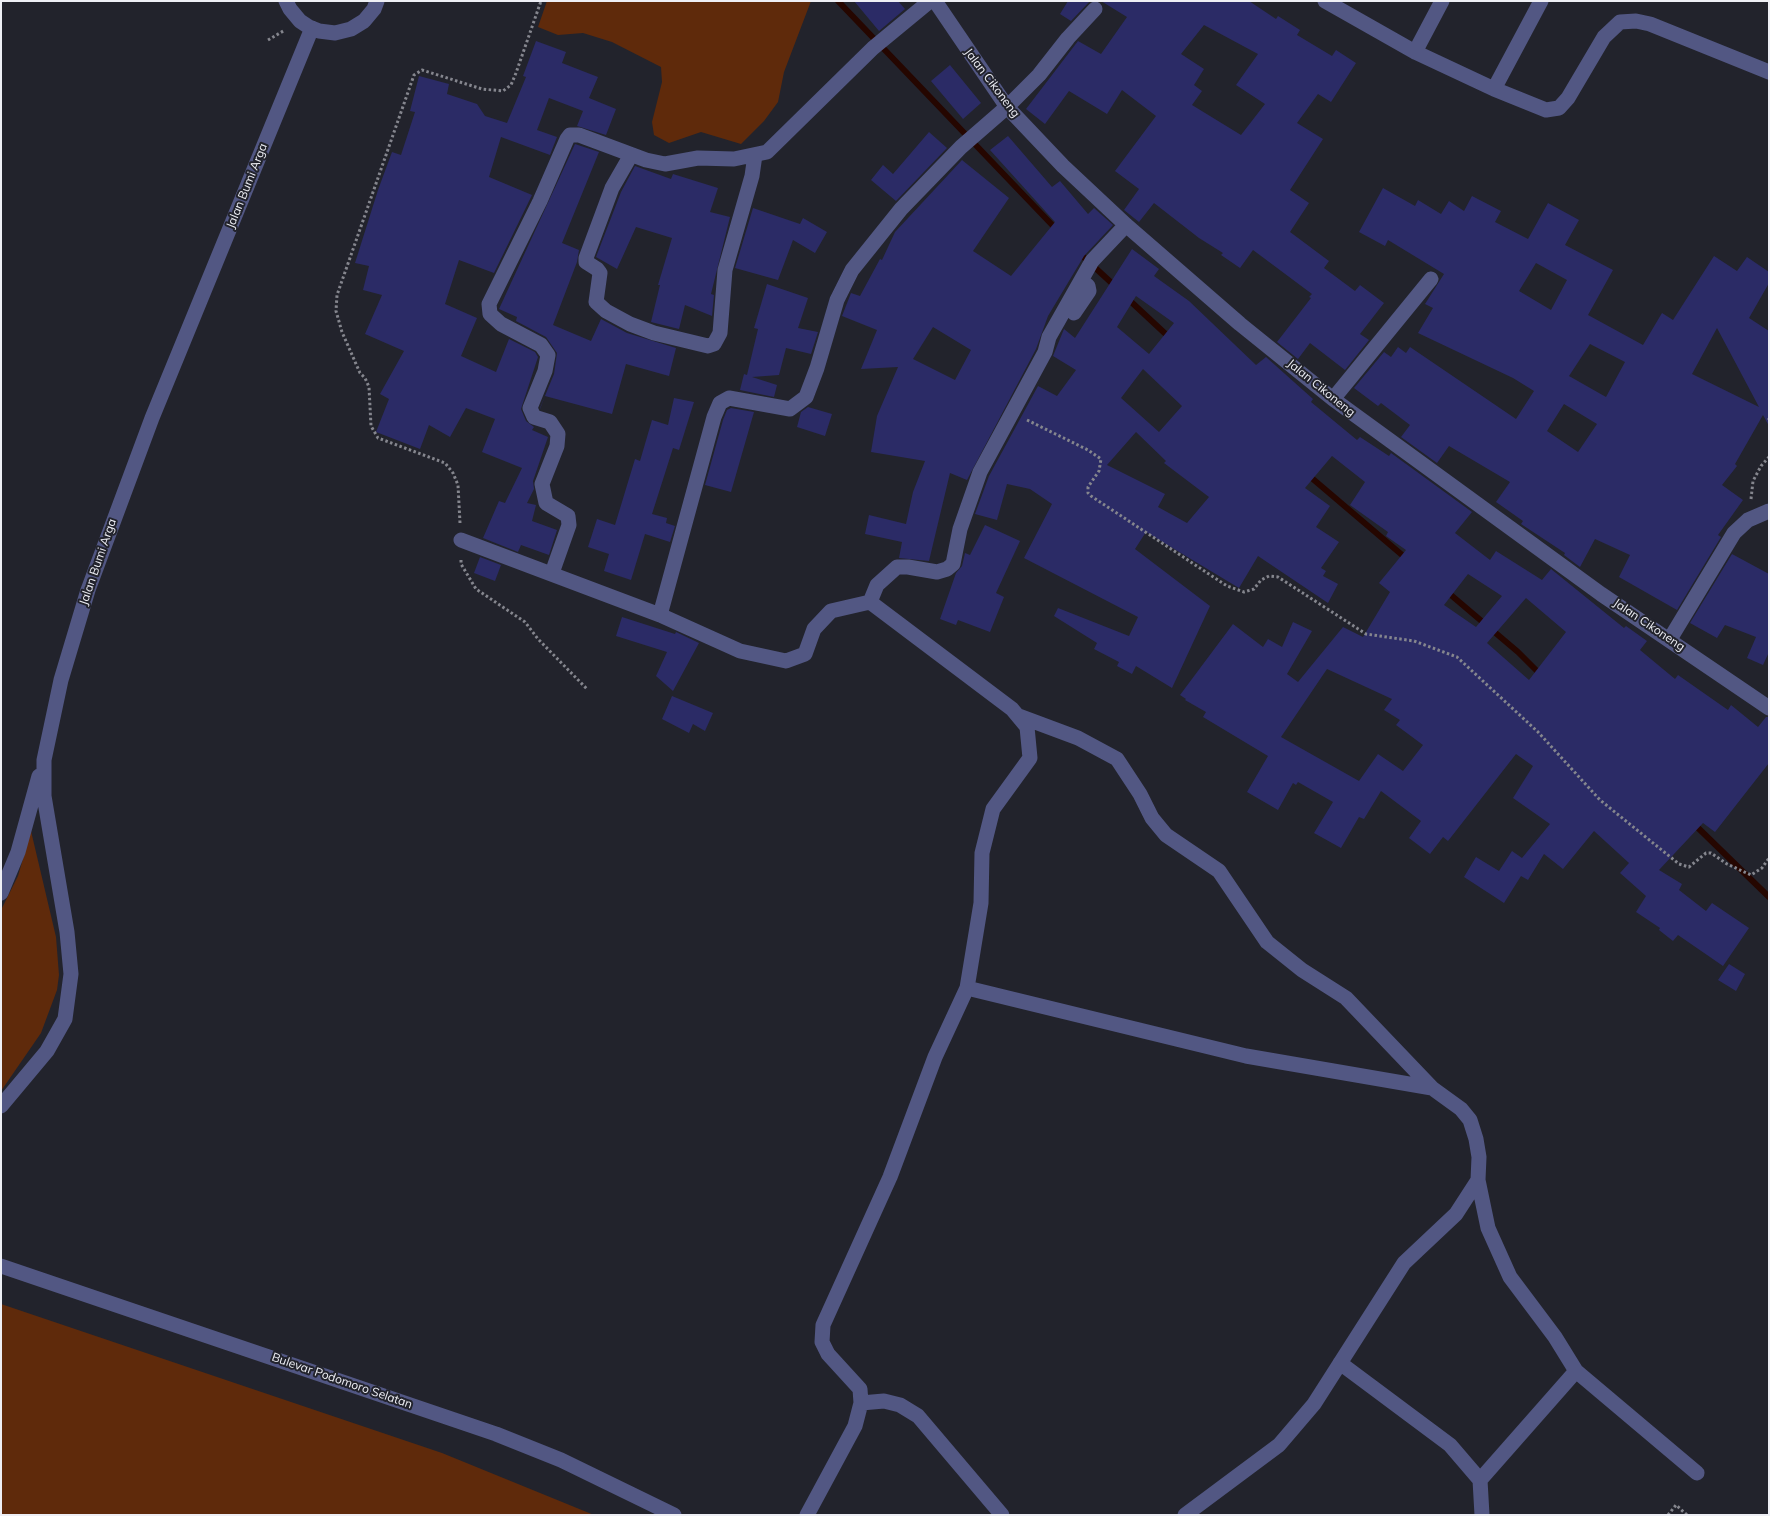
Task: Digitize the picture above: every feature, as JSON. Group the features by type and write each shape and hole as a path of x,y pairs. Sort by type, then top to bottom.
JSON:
{"street":[{"path":"286,1 300,21 312,28 335,33 351,29 364,21 377,1"},
{"path":"552,573 569,525 568,516 546,503 542,484 557,446 558,434 550,422 534,417 530,408 545,371 548,355 541,346 501,324 490,314 489,304 570,135 579,135 631,155 665,164 686,159 726,159 767,152 873,48 930,1"},
{"name":"Jalan Cikoneng","path":"934,1 1007,108 1063,166 1126,225 1240,324 1333,399 1601,594 1670,639 1769,708"},
{"path":"1325,1 1350,7 1415,52 1494,89 1546,110 1559,108 1568,98 1604,37 1620,22 1636,21 1650,24 1769,72"},
{"path":"1415,52 1442,1"},
{"path":"1494,89 1541,1"},
{"path":"660,615 714,417 720,403 729,398 790,409 806,397 817,368 836,300 852,270 901,209 966,143 1007,108 1039,75 1068,38 1095,9"},
{"name":"Jalan Bumi Arga","path":"1,1106 47,1051 65,1020 71,974 67,932 44,796 44,760 61,680 94,572 152,418 312,28"},
{"path":"631,155 612,188 586,258 586,262 600,273 596,302 606,311 630,324 654,333 708,346 714,344 720,333 725,270 752,176 755,155"},
{"path":"870,602 877,585 897,567 937,572 947,569 953,564 960,529 980,472 1045,352 1049,337 1086,271 1126,225"},
{"path":"1074,313 1088,291 1086,271"},
{"path":"1333,399 1431,279"},
{"path":"1670,639 1734,533 1748,520 1769,510"},
{"path":"461,540 660,615 740,651 786,661 805,654 814,629 831,611 870,602 903,624 934,652 1012,709 1027,727 1030,758 993,809 982,853 981,903 967,988 935,1057 890,1177 823,1325 822,1342 828,1354 860,1389 861,1403 854,1426 808,1515"},
{"path":"1018,716 1078,738 1117,759 1157,824 1166,835 1219,871 1267,942 1302,970 1346,998 1432,1088 1461,1109 1470,1120 1479,1157 1478,1180 1488,1228 1510,1277 1555,1337 1576,1371 1697,1473"},
{"path":"1,893 18,852 44,760"},
{"path":"967,988 1246,1056 1432,1088"},
{"path":"1185,1515 1279,1444 1314,1404 1404,1263 1456,1214 1478,1180"},
{"name":"Bulevar Podomoro Selatan","path":"1,1266 496,1434 561,1460 674,1515"},
{"path":"1340,1363 1450,1445 1480,1480 1482,1515"},
{"path":"1480,1480 1576,1371"},
{"path":"861,1403 884,1401 900,1405 918,1416 1002,1515"}],"path":[{"path":"541,1 516,73 511,84 503,91 482,89 422,70 414,75 336,295 336,311 342,332 369,387 371,426 378,438 445,463 453,473 458,485 461,564 476,589 525,622 538,639 587,689"},
{"path":"1012,413 1101,459 1102,465 1088,487 1088,493 1227,586 1244,592 1270,576 1278,577 1366,634 1414,641 1457,658 1538,732 1600,800 1679,864 1689,867 1706,853 1711,853 1726,864 1751,875 1762,868 1769,858"},
{"path":"1748,520 1753,481 1761,466 1769,457"},
{"path":"1668,1515 1676,1505 1687,1515"}],"shaded area":[{"path":"547,1 811,1 784,72 778,102 764,121 741,144 701,132 669,143 654,135 652,122 662,82 661,67 612,42 583,33 558,35 538,27"},
{"path":"31,831 56,937 59,975 57,990 41,1033 1,1091 1,910 18,876"},
{"path":"1,1304 442,1453 594,1515 1,1515"}],"building":[{"path":"854,1 898,1 905,9 879,31"},
{"path":"1068,1 1090,1 1071,21 1060,14"},
{"path":"1101,1 1249,1 1276,19 1278,16 1300,30 1297,35 1332,56 1336,50 1356,63 1331,102 1318,94 1297,123 1323,139 1290,190 1309,203 1290,232 1329,261 1324,268 1355,291 1360,285 1384,303 1360,334 1369,340 1345,370 1310,343 1298,359 1277,342 1311,298 1309,297 1312,294 1253,250 1240,268 1221,255 1223,253 1199,238 1154,203 1139,222 1124,210 1139,189 1115,171 1156,116 1122,90 1107,114 1069,91 1045,124 1026,109 1078,41 1101,54 1127,17","holes":["1204,25 1258,54 1236,85 1265,104 1241,135 1192,105 1202,91 1194,85 1204,69 1181,54"]},
{"path":"536,41 566,52 562,63 598,77 589,98 616,109 606,135 577,126 583,111 549,98 537,130 557,137 550,155 501,137 489,177 532,195 494,273 459,260 445,304 477,318 461,356 496,372 509,339 535,352 538,357 521,409 526,421 534,427 532,430 548,437 533,481 534,489 527,503 536,505 532,521 557,530 549,555 521,545 518,552 483,538 499,501 505,503 522,468 482,452 495,419 466,408 450,437 429,425 420,449 376,432 389,399 380,394 404,351 365,334 382,295 363,290 369,266 355,263 392,152 401,155 415,112 410,111 419,76 449,84 447,94 477,104 485,116 507,123 526,77 523,76"},
{"path":"950,65 981,103 963,119 931,81"},
{"path":"929,132 947,148 896,201 871,180 883,165 893,174"},
{"path":"1008,136 1052,187 1060,181 1088,214 1094,208 1113,225 1084,256 1048,316 1036,349 967,480 950,473 929,561 899,558 902,542 865,534 869,515 906,524 913,492 925,461 871,452 877,416 898,367 861,369 877,330 842,316 851,293 860,296 880,259 882,260 895,232 962,160 1009,198 973,251 1011,276 1055,222 990,150","holes":["933,327 971,350 955,380 913,359"]},
{"path":"575,144 599,152 562,243 579,250 577,262 553,325 591,341 601,319 627,333 676,348 669,376 626,364 612,414 545,396 540,409 540,408 554,374 557,353 546,337 516,321 517,317 499,309"},
{"path":"635,166 671,179 673,174 718,188 710,212 730,217 711,294 714,295 712,316 685,305 679,329 651,322 660,285 658,285 672,238 636,227 617,269 596,257 621,192"},
{"path":"1383,188 1415,206 1418,200 1441,214 1449,201 1464,211 1472,196 1501,211 1495,222 1528,239 1548,203 1579,220 1565,245 1613,270 1588,315 1643,345 1662,313 1673,320 1714,256 1737,271 1747,257 1769,272 1769,283 1749,318 1769,331 1769,426 1763,415 1735,464 1737,466 1722,485 1743,500 1718,535 1721,537 1677,610 1619,577 1630,555 1595,539 1580,567 1564,555 1565,553 1521,524 1523,521 1496,502 1510,482 1449,446 1437,463 1401,437 1410,425 1381,403 1378,406 1354,388 1384,352 1391,357 1398,347 1406,353 1410,347 1516,419 1534,391 1513,378 1418,333 1433,308 1425,304 1444,274 1388,240 1385,246 1359,232","holes":["1536,263 1567,280 1551,310 1519,291","1717,328 1759,407 1692,374","1590,344 1625,362 1606,397 1569,376","1564,404 1597,424 1578,452 1547,431"]},
{"path":"753,208 800,224 803,218 827,232 815,253 793,240 778,280 735,268"},
{"path":"1132,249 1159,269 1154,276 1189,301 1256,365 1266,357 1313,399 1311,402 1357,440 1360,437 1389,456 1391,453 1472,512 1455,533 1490,560 1496,551 1542,580 1551,569 1624,628 1626,626 1647,641 1640,650 1675,679 1678,675 1728,710 1731,705 1758,727 1766,717 1769,717 1769,763 1715,832 1703,823 1659,870 1682,884 1679,890 1706,911 1712,903 1749,928 1723,966 1678,935 1673,941 1659,930 1660,928 1636,912 1646,896 1620,873 1629,863 1594,831 1563,869 1544,854 1528,880 1521,876 1504,903 1464,877 1476,857 1499,871 1512,851 1522,858 1550,824 1513,798 1533,766 1516,754 1448,841 1443,837 1430,854 1409,838 1421,821 1381,791 1364,819 1359,817 1341,848 1314,833 1333,802 1298,782 1296,785 1293,783 1278,810 1247,792 1268,756 1203,717 1206,712 1180,695 1233,624 1263,647 1268,639 1282,647 1293,622 1312,631 1287,674 1298,682 1343,627 1363,637 1390,592 1379,583 1406,550 1386,536 1388,532 1350,505 1365,482 1332,456 1305,488 1330,506 1316,527 1339,542 1321,568 1326,571 1323,576 1338,584 1328,603 1258,556 1239,588 1146,532 1135,549 1210,606 1172,688 1136,666 1132,674 1117,666 1119,662 1094,649 1097,643 1054,616 1058,608 1129,636 1138,617 1024,558 1052,504 1030,489 1007,484 997,520 975,514 989,476 1038,386 1057,396 1076,370 1053,356 1064,329 1075,338","holes":["1136,296 1174,323 1149,354 1117,327","1143,369 1182,406 1159,432 1121,398","1136,432 1166,461 1164,463 1209,497 1187,523 1158,507 1165,494 1107,465","1468,574 1502,596 1476,627 1444,605","1526,598 1566,632 1529,680 1487,643","1327,669 1392,699 1384,710 1400,720 1396,725 1423,745 1403,771 1378,754 1359,781 1281,737"]},
{"path":"767,284 808,298 798,328 818,332 811,354 786,348 779,375 752,377 777,385 774,397 740,390 744,374 747,375 758,329 754,328"},
{"path":"674,398 694,402 679,450 673,448 652,514 667,518 666,523 675,526 670,542 645,534 631,580 604,571 609,554 588,547 597,519 615,525 635,459 640,461 652,420 668,425"},
{"path":"808,407 832,414 825,436 797,427 801,412"},
{"path":"731,408 754,412 731,492 705,485 723,420 727,410"},
{"path":"985,525 1020,541 996,593 1004,597 990,632 958,620 956,625 940,619 956,573 962,566 965,553 970,555"},
{"path":"1732,554 1769,574 1769,652 1763,665 1747,658 1756,637 1725,625 1717,638 1690,623"},
{"path":"480,557 501,565 495,581 474,573"},
{"path":"622,617 675,634 676,632 699,643 673,691 656,676 667,652 616,636"},
{"path":"672,696 713,713 705,731 693,724 689,733 662,719"},
{"path":"1729,964 1745,974 1736,991 1718,980"}],"waterway":[{"path":"838,1 1057,230"},
{"path":"1077,251 1116,287"},
{"path":"1127,298 1171,339"},
{"path":"1307,474 1408,560"},
{"path":"1445,590 1518,652 1542,676"},
{"path":"1693,823 1769,897"}]}
